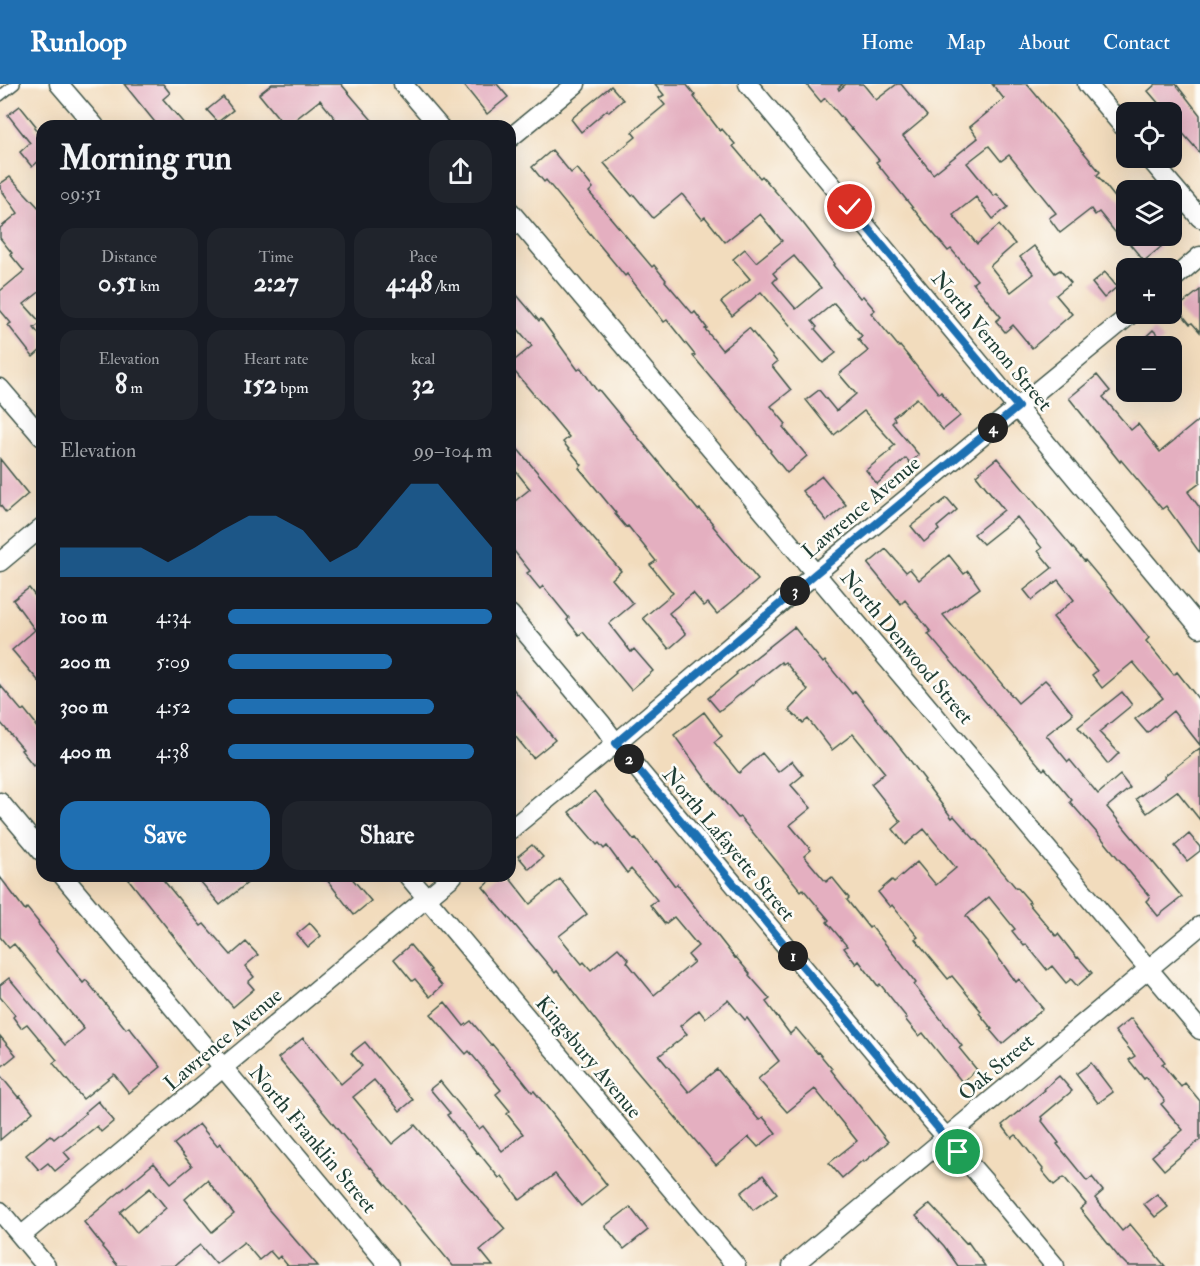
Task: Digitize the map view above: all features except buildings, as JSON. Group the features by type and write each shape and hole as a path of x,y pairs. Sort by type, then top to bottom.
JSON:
{"street":[{"path":"59,84 90,120"},
{"path":"403,84 434,120"},
{"path":"516,133 576,84"},
{"name":"North Vernon Street","path":"748,84 1200,628"},
{"path":"1088,84 1116,118"},
{"path":"1158,168 1200,218"},
{"name":"North Denwood Street","path":"516,218 1200,1029"},
{"path":"1182,271 1200,256"},
{"name":"Lawrence Avenue","path":"516,825 815,574 1119,324"},
{"path":"0,388 36,430"},
{"path":"0,562 36,532"},
{"name":"North Lafayette Street","path":"516,621 1055,1266"},
{"path":"0,802 36,845"},
{"name":"North Franklin Street","path":"68,882 389,1266"},
{"name":"Kingsbury Avenue","path":"413,882 736,1266"},
{"name":"Lawrence Avenue","path":"21,1236 446,882"},
{"name":"Oak Street","path":"792,1266 1200,926"},
{"path":"0,1211 46,1266"}],"lane":[{"path":"0,96 15,84"}],"route":[{"path":"850,207 1018,407 815,574 616,743 958,1152"}]}
